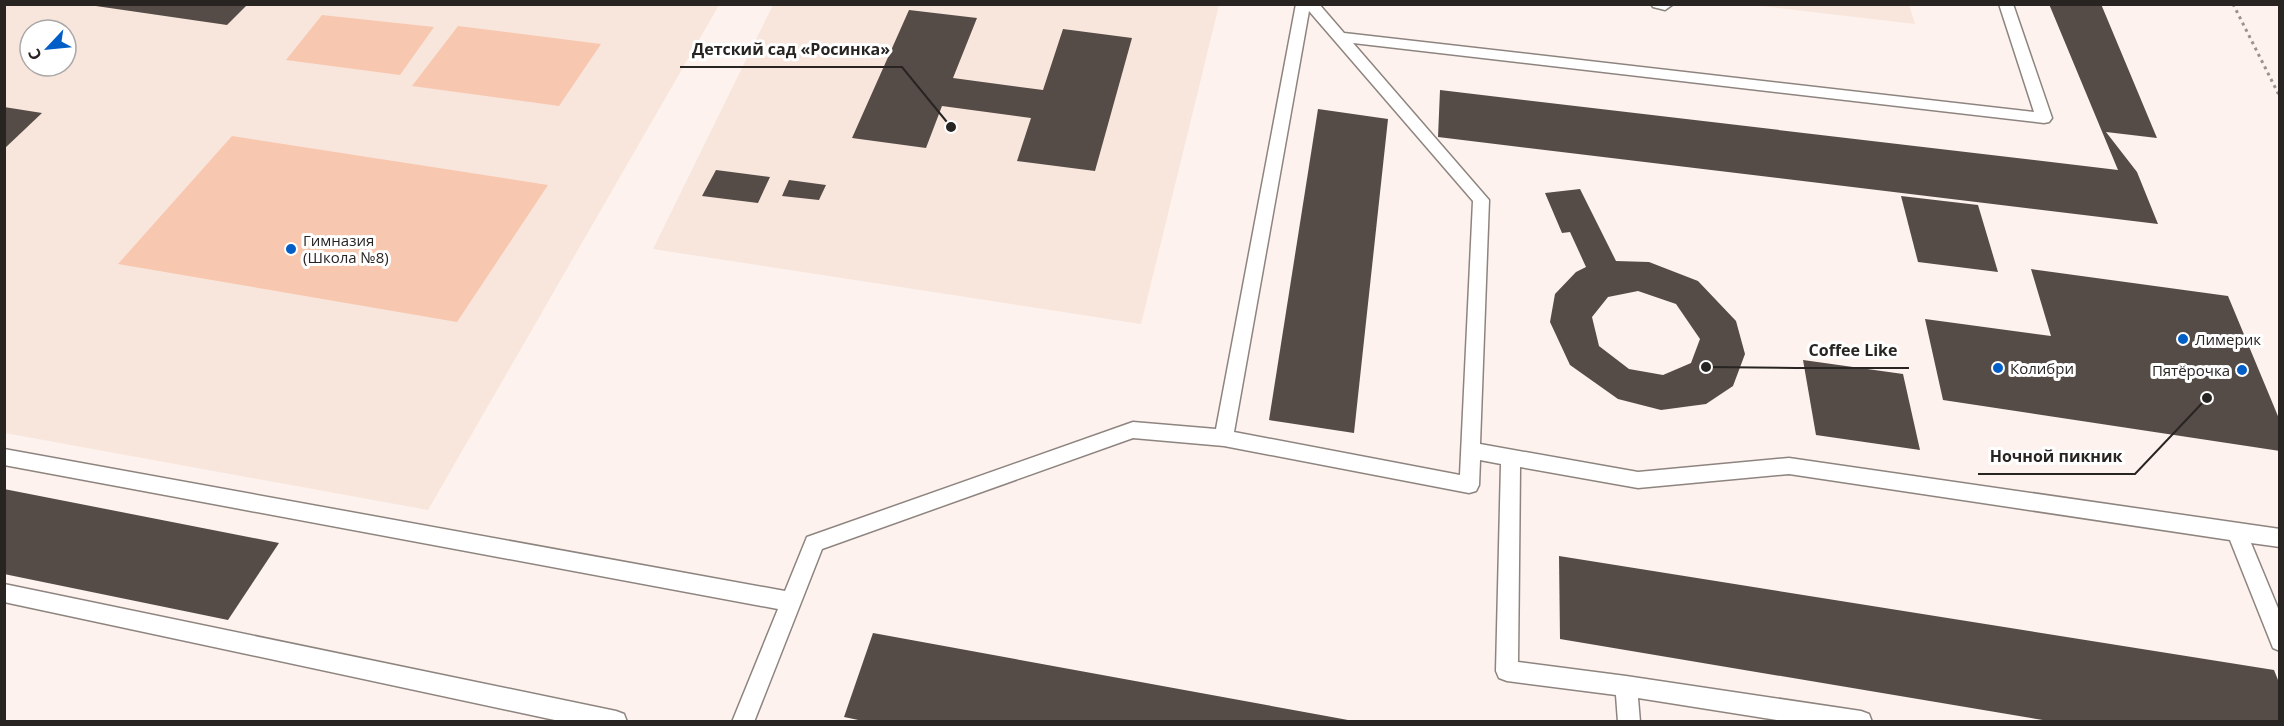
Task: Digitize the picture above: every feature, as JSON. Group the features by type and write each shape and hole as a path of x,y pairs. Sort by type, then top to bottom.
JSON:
{"lane":[{"path":"1224,438 1303,4"},
{"path":"743,722 814,543 1133,430 1224,438 1469,485 1482,200 1311,4"},
{"path":"1339,37 2044,118 2006,4"},
{"path":"1471,450 1638,480 1789,466 2280,538"},
{"path":"1511,456 1507,671 1626,686 1861,722"},
{"path":"4,458 791,602"},
{"path":"2237,531 2280,641"},
{"path":"4,593 616,722"},
{"path":"1626,686 1629,722"}],"path":[{"path":"2233,4 2280,97"}],"shaded area":[{"name":"Гимназия (Школа №8)","path":"4,5 719,5 428,510 5,433"},
{"path":"773,5 1219,5 1141,324 653,249"},
{"path":"1752,5 1909,5 1915,24"},
{"path":"322,15 434,27 400,75 286,60"},
{"path":"458,26 601,44 559,106 412,86"},
{"path":"232,136 548,185 457,322 118,264"}],"building":[{"path":"2049,4 2101,4 2157,138 2106,132 2137,172 2158,224 1438,137 1440,90 2118,170"},
{"path":"89,5 247,5 227,25"},
{"path":"909,10 977,18 953,78 1043,90 1063,29 1132,38 1095,171 1017,161 1031,118 942,106 926,148 852,138"},
{"path":"4,107 42,113 4,149"},
{"path":"1318,109 1388,119 1354,433 1269,420"},
{"path":"716,170 770,177 758,203 702,196"},
{"path":"789,180 826,185 819,200 782,196"},
{"path":"1580,189 1616,261 1649,262 1698,281 1736,321 1745,354 1733,386 1706,404 1661,410 1618,399 1570,365 1550,322 1555,294 1576,272 1586,267 1570,232 1562,233 1545,193","holes":["1638,291 1676,304 1700,339 1691,363 1663,375 1629,369 1599,346 1592,317 1608,297"]},
{"path":"1901,196 1978,205 1998,272 1918,262"},
{"path":"2031,269 2228,296 2280,421 2280,451 1943,400 1925,319 2051,336"},
{"path":"1803,360 1903,374 1920,450 1816,435"},
{"path":"4,489 279,543 228,620 4,574"},
{"path":"1559,556 2274,670 2280,685 2280,722 2055,722 1560,639"},
{"path":"873,633 1348,720 1348,722 868,722 844,717"}],"place":[{"name":"Детский сад «Росинка»","path":"951,127"},
{"name":"Гимназия (Школа №8)","path":"291,249"},
{"name":"Лимерик","path":"2183,339"},
{"name":"Coffee Like","path":"1706,367"},
{"name":"Колибри","path":"1998,368"},
{"name":"Пятёрочка","path":"2242,370"},
{"name":"Ночной пикник","path":"2207,398"}]}
